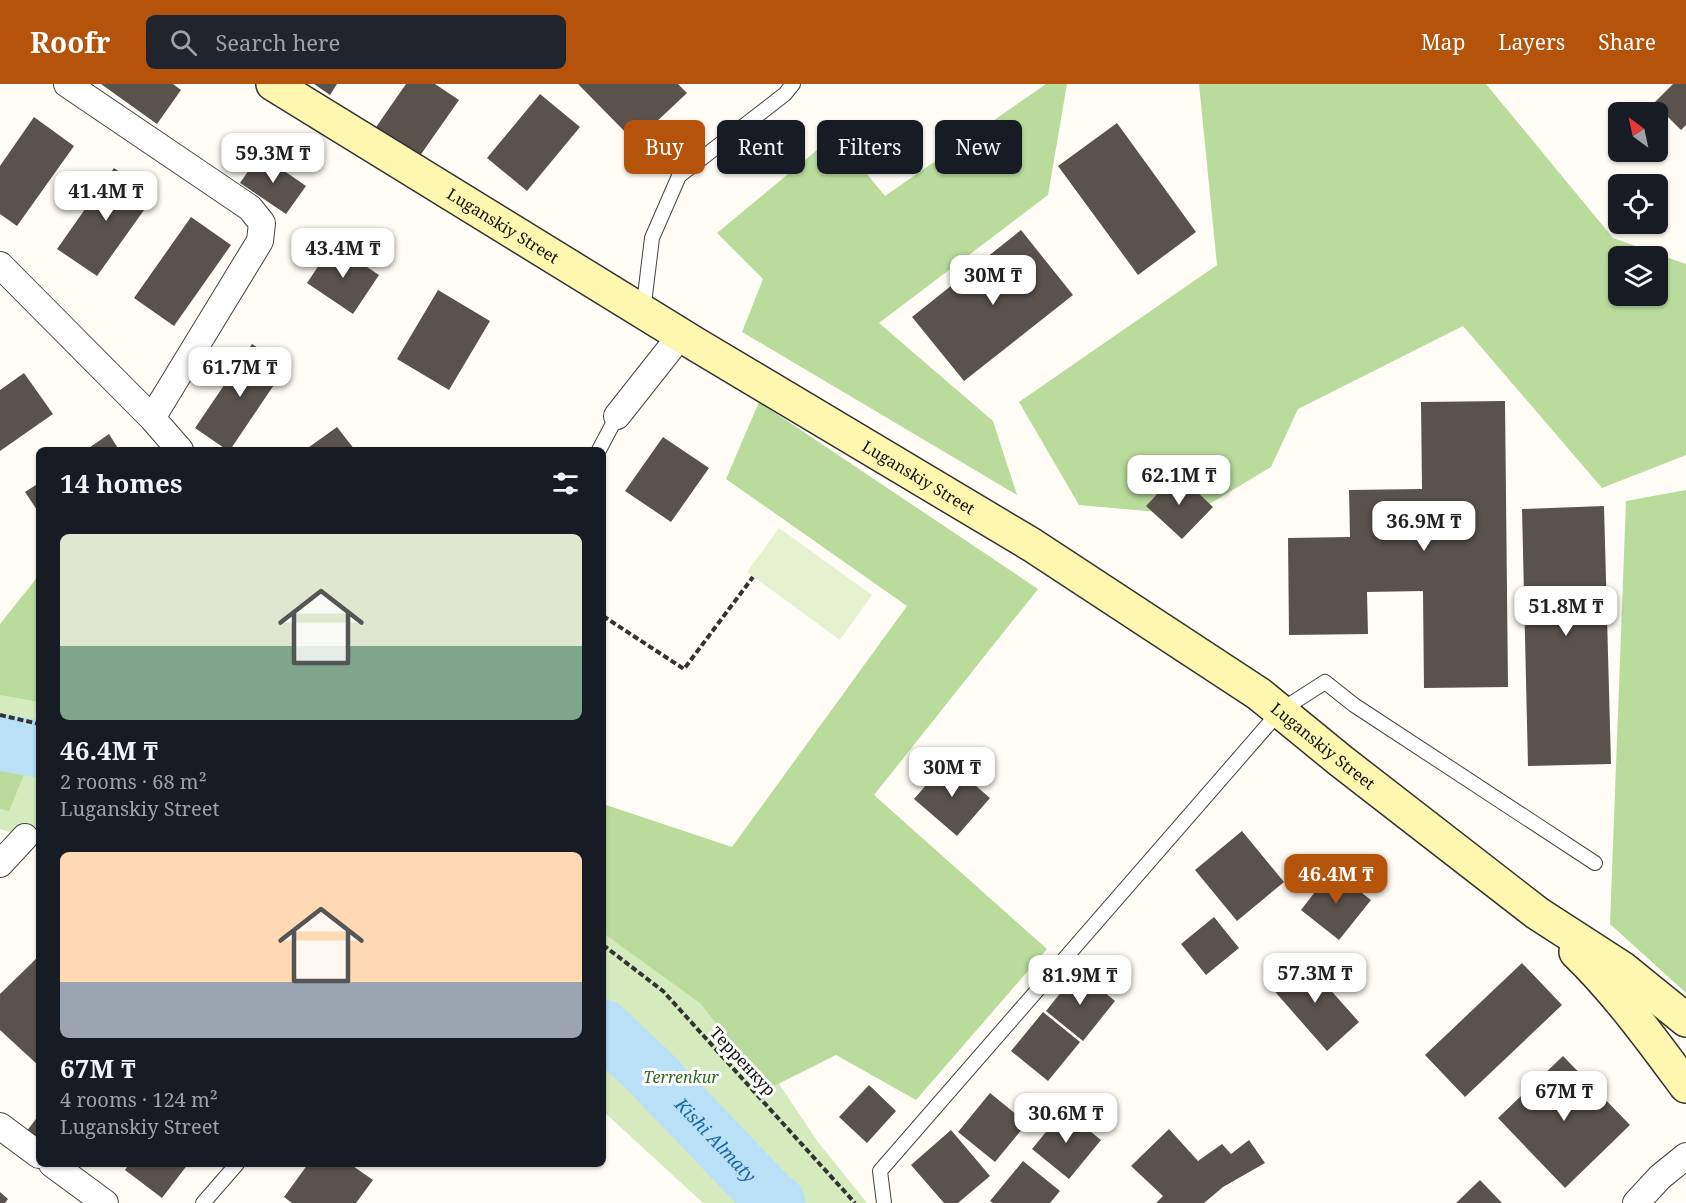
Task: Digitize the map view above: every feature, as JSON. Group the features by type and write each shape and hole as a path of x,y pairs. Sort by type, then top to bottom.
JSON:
{"street":[{"path":"67,84 250,208 262,223 260,241 152,418"},
{"name":"Luganskiy Street","path":"273,84 643,312 1032,545 1259,694 1341,761 1537,913 1622,968 1686,1020"},
{"path":"0,265 152,418 177,447"},
{"path":"617,416 681,335"},
{"path":"0,864 26,837"},
{"name":"Luganskiy Street","path":"1537,913 1590,966 1686,1086"},
{"path":"0,1126 36,1153"},
{"path":"1636,1203 1660,1177 1686,1156"},
{"path":"56,1167 105,1203"}],"lane":[{"path":"643,312 652,238 678,176 785,94 794,84"},
{"path":"601,447 617,416"},
{"path":"884,1203 880,1171 1280,711 1325,682 1354,705 1595,862"},
{"path":"203,1203 234,1167"}],"path":[{"path":"606,618 684,669 753,577"},
{"path":"0,715 36,722"},
{"name":"Терренкур","path":"606,947 663,991 855,1203"}],"green space":[{"path":"1046,84 1067,84 1048,195 879,323 993,421 1017,495 742,332 763,279 717,233 788,174 805,174 805,160 817,150 817,174 867,174 885,196 917,174 923,174 923,170 935,161 935,174 1022,174 1022,120 994,120"},
{"path":"1199,84 1486,84 1608,234 1635,246 1608,246 1608,306 1668,306 1668,258 1686,264 1686,455 1602,488 1463,326 1298,409 1271,467 1191,515 1079,505 1019,402 1217,265"},
{"path":"759,402 1038,589 874,795 1047,949 916,1100 836,1055 768,1089 700,1003 606,935 606,805 732,847 907,606 726,479"},
{"path":"1686,490 1686,993 1610,924 1626,501"},
{"path":"779,528 872,595 840,640 747,572"},
{"path":"36,579 36,701 0,695 0,624"},
{"path":"0,653 36,658 36,840 0,829"},
{"path":"0,754 30,760 9,811 0,809"},
{"name":"Terrenkur","path":"606,875 666,915 818,1142 867,1203 703,1203 606,1114"}],"building":[{"path":"101,84 173,84 181,90 157,124"},
{"path":"314,84 337,84 330,95"},
{"path":"406,84 435,84 459,100 417,160 374,130"},
{"path":"578,84 678,84 687,93 658,120 624,120 624,131"},
{"path":"1673,84 1686,84 1686,125 1681,130 1668,117 1668,102 1655,102"},
{"path":"540,94 580,127 527,191 487,158"},
{"path":"34,117 74,146 17,226 0,214 0,166"},
{"path":"1117,123 1196,232 1138,275 1058,166"},
{"path":"260,154 306,186 286,214 240,183"},
{"path":"114,168 154,196 97,276 57,249"},
{"path":"191,217 231,245 174,326 134,298"},
{"path":"1021,230 1073,295 964,381 912,317"},
{"path":"333,244 379,275 353,314 307,283"},
{"path":"438,290 490,321 449,390 397,359"},
{"path":"252,344 286,367 232,447 223,447 195,428"},
{"path":"24,373 53,414 0,451 0,390"},
{"path":"1505,401 1508,687 1424,688 1423,591 1367,592 1368,634 1289,635 1288,538 1350,537 1349,490 1422,489 1421,402"},
{"path":"337,427 353,447 309,447"},
{"path":"109,434 117,447 90,447"},
{"path":"663,437 709,468 671,522 625,491"},
{"path":"1177,473 1213,507 1182,539 1146,506"},
{"path":"36,485 36,508 25,492"},
{"path":"1604,506 1611,764 1528,766 1522,509"},
{"path":"947,761 990,798 957,836 914,799"},
{"path":"1242,831 1284,882 1237,921 1195,870"},
{"path":"1332,870 1371,900 1339,940 1301,910"},
{"path":"1214,917 1239,948 1206,975 1181,944"},
{"path":"1302,958 1359,1022 1327,1051 1270,986"},
{"path":"36,959 36,1063 0,1030 0,994"},
{"path":"1522,963 1562,1005 1465,1097 1425,1055"},
{"path":"1078,971 1115,1001 1083,1041 1046,1011"},
{"path":"1043,1012 1080,1042 1048,1081 1011,1051"},
{"path":"1563,1056 1630,1125 1565,1188 1498,1118"},
{"path":"869,1085 896,1111 867,1143 839,1117"},
{"path":"990,1093 1027,1123 995,1162 958,1132"},
{"path":"1064,1110 1101,1140 1069,1179 1032,1149"},
{"path":"36,1119 36,1140 26,1132"},
{"path":"1169,1129 1198,1161 1222,1144 1231,1154 1249,1140 1265,1163 1223,1187 1204,1203 1156,1203 1163,1196 1131,1166"},
{"path":"951,1130 990,1176 958,1203 944,1203 911,1165"},
{"path":"1023,1161 1060,1191 1050,1203 993,1203 990,1201"},
{"path":"127,1167 186,1167 162,1198 125,1170"},
{"path":"306,1167 354,1167 373,1180 356,1203 292,1203 284,1197"},
{"path":"1480,1180 1502,1203 1456,1203"},
{"path":"0,1192 8,1199 5,1203 0,1203"}],"waterway":[{"name":"Kіshі Almaty","path":"0,742 36,748"},
{"name":"Kіshі Almaty","path":"606,1031 648,1070 777,1203"}]}
